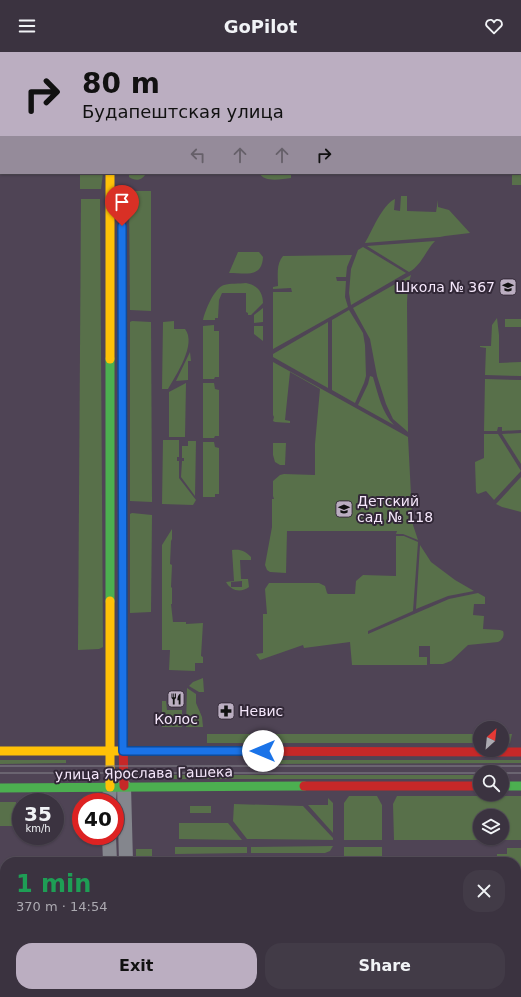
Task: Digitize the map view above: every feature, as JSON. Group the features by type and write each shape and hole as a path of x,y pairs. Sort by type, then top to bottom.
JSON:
{"street":[{"path":"110,174 110,793"},
{"path":"123,732 126,857"},
{"name":"улица Ярослава Гашека","path":"0,751 521,752"},
{"name":"улица Ярослава Гашека","path":"0,788 77,788 110,786 473,786"},
{"path":"509,786 521,786"},
{"path":"110,845 110,857"}],"green space":[{"path":"80,174 103,174 101,189 80,189"},
{"path":"129,174 145,174 139,180 129,177"},
{"path":"260,174 291,174 291,178 269,179"},
{"path":"512,174 521,174 521,185 512,185"},
{"path":"131,191 151,191 151,311 130,310 129,193"},
{"path":"401,196 407,196 407,211 436,212 438,200 438,207 449,210 470,233 365,243 374,225 390,202 395,199 394,210 400,211"},
{"path":"81,199 100,199 103,647 99,649 78,650"},
{"path":"435,241 417,266 409,272 367,246"},
{"path":"363,247 406,273 351,305 349,293 351,269 358,250"},
{"path":"238,252 259,252 263,257 260,268 252,273 229,273"},
{"path":"352,255 347,267 346,277 336,277 337,281 346,281 345,297 348,307 273,349 273,292 292,292 291,288 273,289 273,287 278,286 278,266 283,256"},
{"path":"411,275 408,285 407,303 408,432 393,419 386,404 377,376 370,339 353,308"},
{"path":"246,283 256,287 261,292 263,299 263,303 251,315 248,315 246,312 246,293 222,293 219,300 218,318 215,318 215,320 203,320 210,300 220,287 226,284"},
{"path":"263,308 263,322 254,323 254,315"},
{"path":"349,310 363,333 365,345 366,376 355,403 332,390 332,320"},
{"path":"497,318 499,335 499,363 521,362 521,376 485,375 486,348 480,346 491,346 492,325"},
{"path":"505,319 521,319 521,327 505,327"},
{"path":"174,321 174,329 185,329 188,335 189,343 184,359 176,376 168,389 162,389 163,322"},
{"path":"130,322 151,322 152,502 130,501"},
{"path":"328,322 328,388 273,357 273,354"},
{"path":"214,325 214,331 219,331 219,377 215,377 214,379 203,379 203,326"},
{"path":"254,326 263,326 263,341 254,334"},
{"path":"190,352 191,361 188,361 188,380 176,381"},
{"path":"273,362 408,437 413,525 418,540 403,534 396,534 397,531 287,531 286,573 270,572 267,570 265,565 272,527 272,499 274,499 273,481 280,475 284,474 315,475 315,444 320,389 290,372 285,420 290,421 290,423 273,421"},
{"path":"370,376 373,377 383,409 394,425 358,405 368,384"},
{"path":"485,379 521,380 521,430 502,431 502,427 498,427 497,431 484,431"},
{"path":"186,383 185,437 169,437 169,392"},
{"path":"203,383 214,383 215,389 219,390 219,436 215,436 214,438 203,438"},
{"path":"521,433 521,464 502,434"},
{"path":"484,434 498,434 521,471 494,500 486,491 478,494 476,492 475,462 484,458"},
{"path":"163,440 179,440 179,457 177,457 177,461 179,461 179,478 196,500 193,505 162,504"},
{"path":"188,441 196,441 195,496 181,477 182,461 184,461 184,458 182,458 182,446 188,446"},
{"path":"203,442 214,442 215,447 219,448 219,494 215,494 215,497 203,497"},
{"path":"273,443 286,443 285,465 280,465 275,462 273,455"},
{"path":"521,477 521,512 496,504"},
{"path":"130,514 152,515 151,612 130,613"},
{"path":"172,529 170,564 172,565 171,604 173,622 186,622 186,624 203,623 201,656 203,657 203,663 195,663 195,671 169,670 170,650 162,650 162,545"},
{"path":"396,536 404,536 418,542 413,611 368,631 368,634 449,599 478,593 485,597 485,604 474,604 473,615 484,616 483,629 503,631 503,638 498,642 468,645 451,661 443,664 430,664 430,646 419,646 419,657 427,657 427,665 352,665 350,642 304,648 303,645 260,660 256,654 263,653 263,614 267,614 265,589 269,583 319,583 325,586 328,594 355,594 356,581 363,575 396,576"},
{"path":"420,545 431,562 455,580 474,591 448,596 416,609"},
{"path":"232,550 240,550 251,557 251,560 240,560 241,579 248,579 249,587 243,590 236,590 233,589 228,585 226,582 234,581","holes":["242,581 242,587 231,587 231,582"]},
{"path":"203,678 204,692 199,692 189,686 193,682"},
{"path":"187,688 196,694 196,703 202,717 203,727 186,727"},
{"path":"162,701 166,701 167,710 182,710 182,727 162,727"},
{"path":"207,734 473,734 473,743 207,743"},
{"path":"509,734 512,734 510,743"},
{"path":"0,760 66,760 66,763 0,764"},
{"path":"258,760 521,760 521,763 258,764"},
{"path":"163,775 473,775 473,779 163,779"},
{"path":"349,796 377,796 382,805 382,840 344,840 344,803"},
{"path":"397,796 473,796 473,801 509,801 509,796 521,796 521,840 509,840 509,809 473,809 473,840 394,840 393,804"},
{"path":"328,798 333,803 333,833 308,805 328,805"},
{"path":"0,802 12,802 12,826 0,826"},
{"path":"234,804 303,806 333,838 333,840 247,839 233,821"},
{"path":"190,806 211,806 211,813 190,813"},
{"path":"179,823 228,823 242,840 179,839"},
{"path":"333,846 330,851 325,853 251,853 251,847"},
{"path":"175,847 247,847 247,853 175,854"},
{"path":"344,847 382,847 382,857 344,857"},
{"path":"507,848 521,848 521,857 497,857 497,854 507,854"},
{"path":"136,849 152,849 152,857 136,857"}],"tram line":[{"path":"0,766 521,766"},
{"path":"0,773 473,773"},
{"path":"509,773 521,773"}],"traffic: fast":[{"path":"110,359 110,601"},
{"path":"0,788 304,786"},
{"path":"509,786 521,786"}],"traffic: slow":[{"path":"110,174 110,359"},
{"path":"110,601 110,787"},
{"path":"0,751 198,751"}],"traffic: jam":[{"path":"123,742 124,786"},
{"path":"198,751 521,752"},
{"path":"304,786 473,786"}],"place":[{"name":"Школа № 367","path":"508,287"},
{"name":"Детский сад № 118","path":"344,509"},
{"name":"Колос","path":"176,699"},
{"name":"Невис","path":"226,711"}],"route":[{"path":"122,226 123,751 263,751"}]}
